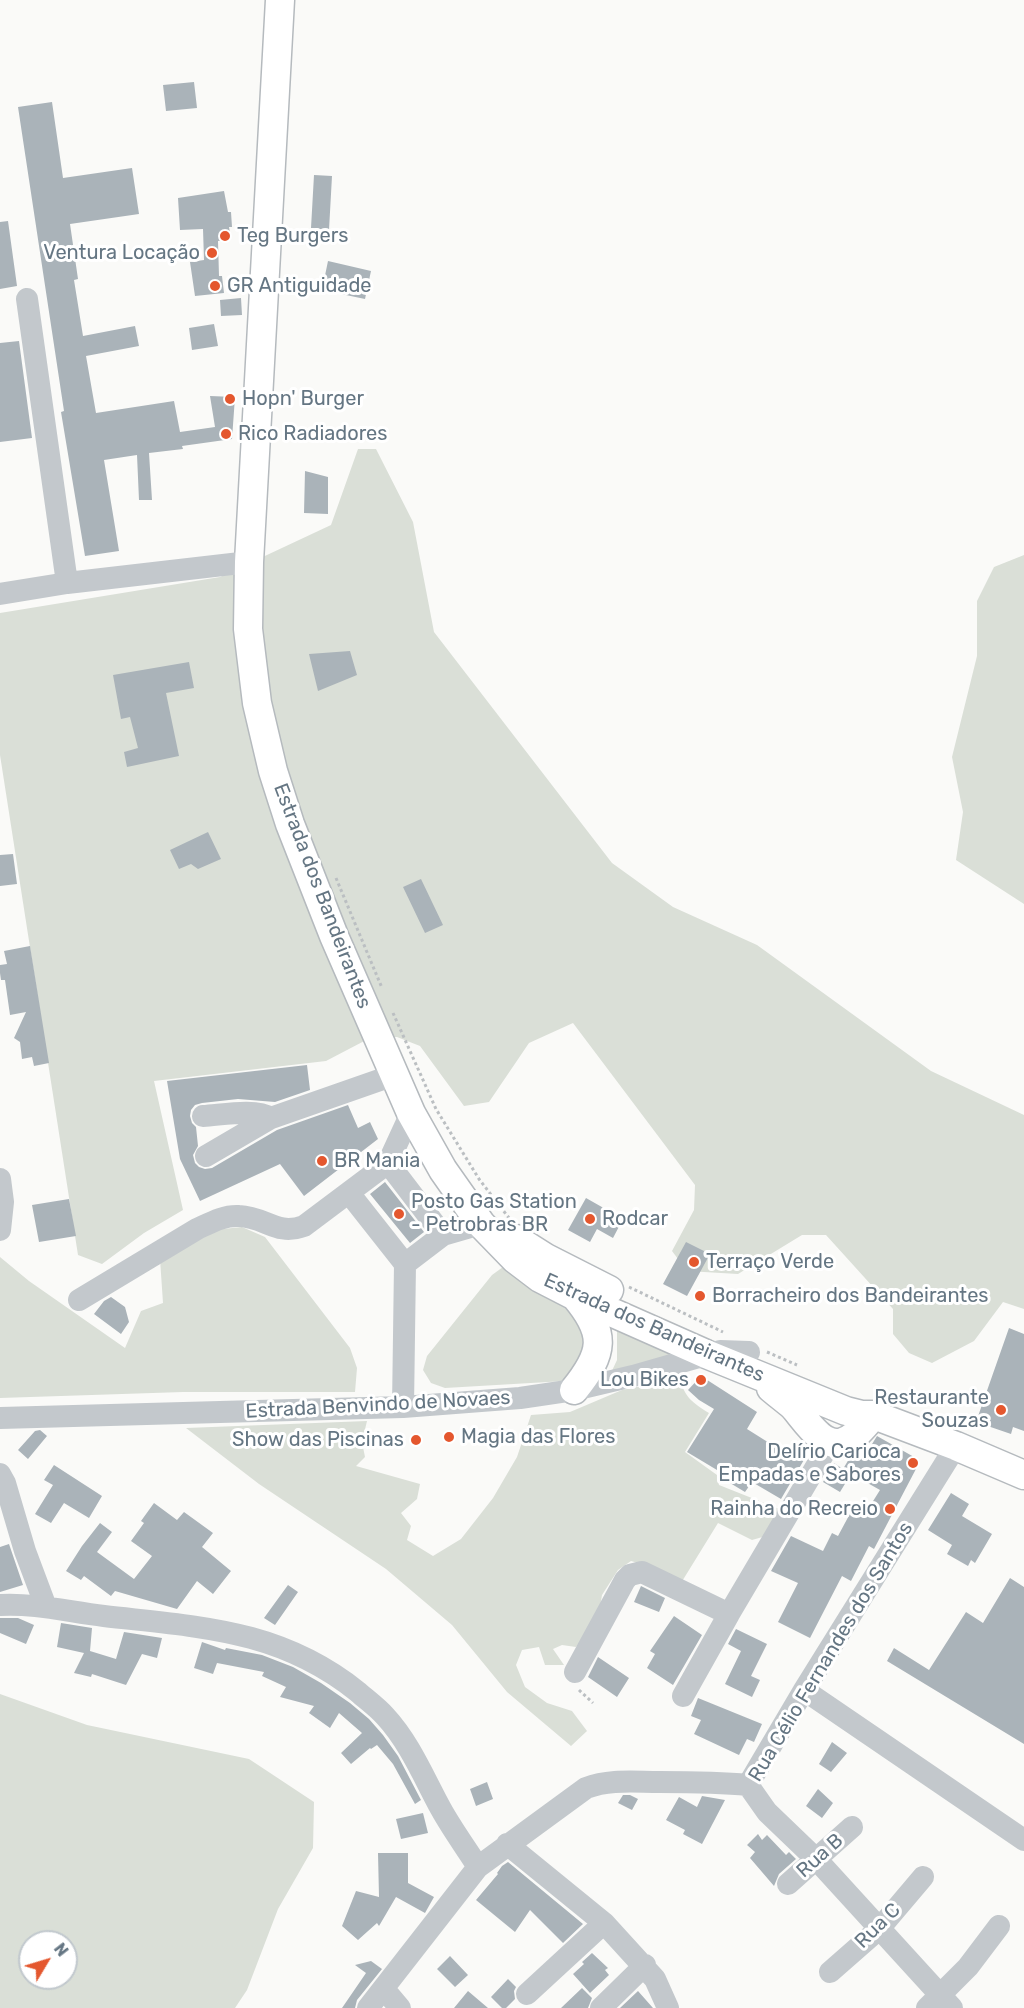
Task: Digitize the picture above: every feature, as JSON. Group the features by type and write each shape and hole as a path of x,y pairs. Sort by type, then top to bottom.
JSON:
{"main road":[{"name":"Estrada dos Bandeirantes","path":"280,0 249,562 248,629 257,703 273,771 290,824 330,926 411,1113 443,1170 481,1224 515,1260 540,1278 575,1296 706,1354 758,1360"},
{"name":"Estrada dos Bandeirantes","path":"462,1197 511,1236 554,1263 758,1360 846,1411 862,1415 874,1414 1024,1475"},
{"path":"574,1390 594,1363 598,1339 589,1312 575,1296"},
{"path":"758,1360 792,1406 814,1431 830,1443 841,1443 850,1439 874,1414"}],"street":[{"path":"27,299 67,583"},
{"path":"0,594 67,583 249,562"},
{"path":"206,1156 271,1118 394,1076"},
{"path":"202,1116 254,1113 265,1114 271,1118"},
{"path":"80,1300 197,1229 216,1220 237,1215 256,1218 280,1229 291,1231 304,1226 388,1163 411,1113"},
{"path":"388,1163 443,1235"},
{"path":"0,1179 3,1215 0,1230"},
{"path":"349,1193 405,1264 403,1407"},
{"path":"405,1264 443,1235 481,1224"},
{"name":"Estrada Benvindo de Novaes","path":"0,1418 403,1407 520,1398 574,1390 633,1376 706,1354"},
{"path":"683,1696 830,1443"},
{"name":"Rua Célio Fernandes dos Santos","path":"940,2004 879,1929 817,1860 767,1812 748,1785 804,1690 956,1446"},
{"path":"0,1474 46,1607"},
{"path":"574,1672 625,1580 636,1572 642,1572 729,1614"},
{"path":"0,1605 46,1607 101,1616 208,1627 247,1636 299,1654 349,1685 395,1726 405,1740 443,1813 478,1867"},
{"path":"804,1690 1024,1840"},
{"path":"368,2008 478,1867 586,1788 600,1783 624,1781 717,1782 748,1785"},
{"name":"Rua B","path":"788,1884 852,1827"},
{"path":"507,1844 604,1923 645,1965 655,1979 668,2008"},
{"name":"Rua C","path":"830,1972 879,1929 923,1877"},
{"path":"527,1995 604,1923"},
{"path":"940,2004 999,1926"},
{"path":"601,2008 645,1965"},
{"path":"384,1989 400,2008"}],"path":[{"path":"335,876 386,996"},
{"path":"390,1006 436,1109 479,1179 511,1220"},
{"path":"621,1284 726,1333"},
{"path":"758,1360 798,1366"}],"shaded area":[{"path":"358,449 376,449 413,522 434,632 612,863 673,907 757,945 931,1071 1024,1115 1024,1309 1003,1302 974,1341 932,1363 909,1353 893,1334 893,1309 826,1235 802,1235 738,1274 687,1271 672,1251 694,1210 695,1185 573,1023 529,1043 489,1102 464,1106 420,1046 397,1037 370,1038 326,1061 154,1081 183,1210 144,1233 102,1264 78,1255 0,755 0,613 220,577 331,525"},
{"path":"1024,555 1024,904 956,860 963,812 952,757 977,656 977,601 994,567"},
{"path":"242,1227 265,1237 350,1348 357,1368 355,1392 183,1392 0,1398 0,1257 29,1281 125,1348 141,1311 163,1303 160,1259 213,1230"},
{"path":"503,1267 515,1269 586,1323 593,1339 565,1381 445,1388 431,1383 423,1370 427,1356 492,1275"},
{"path":"617,1329 691,1353 610,1375 617,1360"},
{"path":"680,1378 690,1399 709,1413 685,1452 717,1475 719,1485 782,1510 766,1536 752,1540 718,1523 681,1583 652,1567 631,1561 618,1570 602,1595 598,1619 576,1647 562,1645 553,1649 564,1665 545,1665 539,1647 522,1650 516,1665 525,1687 547,1703 572,1711 587,1731 571,1746 507,1692 452,1625 386,1569 259,1484 186,1428 367,1421 362,1442 365,1457 356,1466 420,1484 417,1499 401,1513 411,1526 407,1540 433,1556 461,1539 493,1498 517,1457 531,1415 570,1412 622,1390"},
{"path":"0,1694 87,1725 249,1759 314,1802 313,1848 278,1909 247,1990 235,2008 0,2008"}],"building":[{"path":"194,82 197,108 166,111 163,85"},
{"path":"52,102 63,178 132,168 139,214 70,224 78,279 74,280 83,336 135,326 139,346 86,356 96,413 174,401 180,432 215,427 210,396 235,397 232,439 149,453 152,500 139,500 137,455 104,460 119,551 85,556 61,412 64,411 18,107"},
{"path":"314,175 332,176 329,230 311,228"},
{"path":"224,191 228,212 231,212 232,227 229,227 231,239 218,241 219,276 222,276 224,293 195,296 190,262 204,260 203,229 180,230 178,198"},
{"path":"8,221 17,286 0,289 0,222"},
{"path":"328,261 371,271 365,299 322,290"},
{"path":"241,298 242,315 221,316 220,300"},
{"path":"214,324 218,346 192,350 189,328"},
{"path":"19,341 32,438 0,442 0,343"},
{"path":"305,471 328,477 328,514 304,513"},
{"path":"350,651 357,675 318,691 309,654"},
{"path":"189,662 194,688 166,693 179,756 127,767 124,752 138,748 130,717 121,719 113,675"},
{"path":"208,832 221,859 198,869 191,864 179,869 170,850"},
{"path":"13,854 17,884 0,886 0,855"},
{"path":"421,879 443,925 425,933 403,887"},
{"path":"30,946 49,1063 34,1066 32,1057 22,1059 20,1042 14,1038 26,1012 10,1015 5,980 1,980 0,973 0,965 7,964 4,951"},
{"path":"307,1065 310,1090 275,1102 238,1099 195,1105 190,1116 196,1127 198,1146 193,1155 195,1163 205,1169 212,1168 277,1130 348,1105 358,1128 370,1122 378,1139 304,1196 280,1164 200,1201 180,1159 167,1081"},
{"name":"Posto Gas Station - Petrobras BR","path":"385,1182 424,1232 410,1243 370,1194"},
{"path":"586,1198 623,1219 613,1238 597,1229 590,1242 568,1230"},
{"path":"69,1199 76,1236 39,1242 32,1205"},
{"path":"686,1242 710,1254 687,1296 663,1284"},
{"path":"111,1297 125,1307 129,1322 121,1334 94,1314 104,1301"},
{"path":"1009,1328 1024,1334 1024,1431 1013,1427 1011,1434 976,1422"},
{"path":"701,1376 757,1412 747,1429 774,1446 776,1443 794,1454 798,1447 808,1453 781,1499 752,1482 745,1492 725,1480 727,1476 687,1452 714,1409 688,1390"},
{"path":"40,1430 47,1436 28,1459 18,1450 35,1431"},
{"path":"877,1436 914,1457 917,1467 874,1549 869,1546 851,1581 842,1576 810,1638 778,1622 798,1583 771,1571 791,1536 823,1551 832,1533 838,1536 853,1508 865,1514 880,1490 848,1472 851,1474 840,1492 823,1482 834,1463 843,1469 849,1459 869,1449"},
{"path":"54,1465 102,1496 89,1518 64,1503 51,1523 35,1514 53,1485 44,1480"},
{"path":"951,1493 969,1504 962,1516 992,1534 975,1563 971,1560 968,1566 947,1554 952,1545 928,1530"},
{"path":"154,1503 177,1520 184,1512 213,1533 202,1547 231,1571 213,1594 197,1581 177,1609 115,1591 111,1596 84,1576 81,1580 66,1571 100,1523 112,1532 97,1552 134,1579 152,1556 131,1541 144,1523 141,1521"},
{"path":"9,1544 23,1585 0,1592 0,1547"},
{"path":"1010,1578 1024,1587 1024,1744 887,1661 894,1648 929,1670 966,1612 983,1623"},
{"path":"288,1585 298,1592 275,1625 264,1618"},
{"path":"641,1586 665,1598 659,1612 634,1602"},
{"path":"674,1616 702,1635 673,1685 647,1668 655,1654 650,1651"},
{"path":"0,1618 18,1618 34,1625 26,1644 0,1633"},
{"path":"61,1623 92,1628 90,1651 116,1659 124,1632 162,1638 157,1658 142,1654 126,1685 92,1674 91,1677 74,1673 84,1653 57,1647"},
{"path":"736,1629 767,1644 751,1676 760,1680 752,1697 725,1684 741,1651 728,1644"},
{"path":"202,1642 225,1650 226,1648 262,1655 293,1667 350,1703 383,1735 398,1756 421,1800 415,1804 393,1764 377,1745 351,1764 341,1753 362,1733 339,1713 330,1728 309,1713 314,1706 280,1697 286,1687 262,1676 264,1672 217,1663 213,1674 194,1668"},
{"path":"598,1657 629,1678 617,1697 588,1677"},
{"path":"698,1698 762,1724 754,1742 747,1739 739,1755 694,1734 701,1720 691,1716"},
{"path":"832,1742 847,1753 831,1772 819,1764"},
{"path":"487,1782 493,1799 476,1806 470,1789"},
{"path":"818,1789 833,1803 822,1818 806,1806"},
{"path":"623,1795 630,1795 638,1799 632,1810 618,1803"},
{"path":"702,1796 725,1800 702,1844 683,1834 685,1830 666,1820 679,1797 697,1807"},
{"path":"423,1813 428,1833 401,1839 396,1819"},
{"path":"758,1834 762,1840 767,1835 786,1855 789,1852 796,1859 779,1874 774,1886 750,1858 755,1852 747,1845"},
{"path":"378,1853 408,1853 408,1883 434,1897 425,1913 396,1897 379,1926 377,1923 358,1940 342,1926 356,1891 379,1897"},
{"path":"508,1862 583,1924 563,1943 530,1910 515,1932 476,1900 502,1866"},
{"path":"592,1953 608,1968 605,1970 609,1975 590,1993 573,1974"},
{"path":"450,1956 468,1975 455,1987 437,1969"},
{"path":"371,1961 382,1969 357,2000 355,2008 342,2008 366,1973 355,1965"},
{"path":"508,1979 516,1987 515,1999 506,2008 502,2008 491,1997"},
{"path":"582,1988 592,1998 588,2008 561,2008"},
{"path":"468,1991 488,2008 454,2008"},
{"path":"638,1991 653,2008 620,2008"}],"place":[{"name":"Teg Burgers","path":"225,236"},
{"name":"Ventura Locação","path":"212,253"},
{"name":"GR Antiguidade","path":"215,286"},
{"name":"Hopn' Burger","path":"230,399"},
{"name":"Rico Radiadores","path":"226,434"},
{"name":"BR Mania","path":"322,1161"},
{"name":"Posto Gas Station - Petrobras BR","path":"399,1214"},
{"name":"Rodcar","path":"590,1219"},
{"name":"Terraço Verde","path":"694,1262"},
{"name":"Borracheiro dos Bandeirantes","path":"700,1296"},
{"name":"Lou Bikes","path":"701,1380"},
{"name":"Restaurante Souzas","path":"1001,1410"},
{"name":"Magia das Flores","path":"449,1437"},
{"name":"Show das Piscinas","path":"416,1440"},
{"name":"Delírio Carioca Empadas e Sabores","path":"913,1463"},
{"name":"Rainha do Recreio","path":"890,1509"}]}
